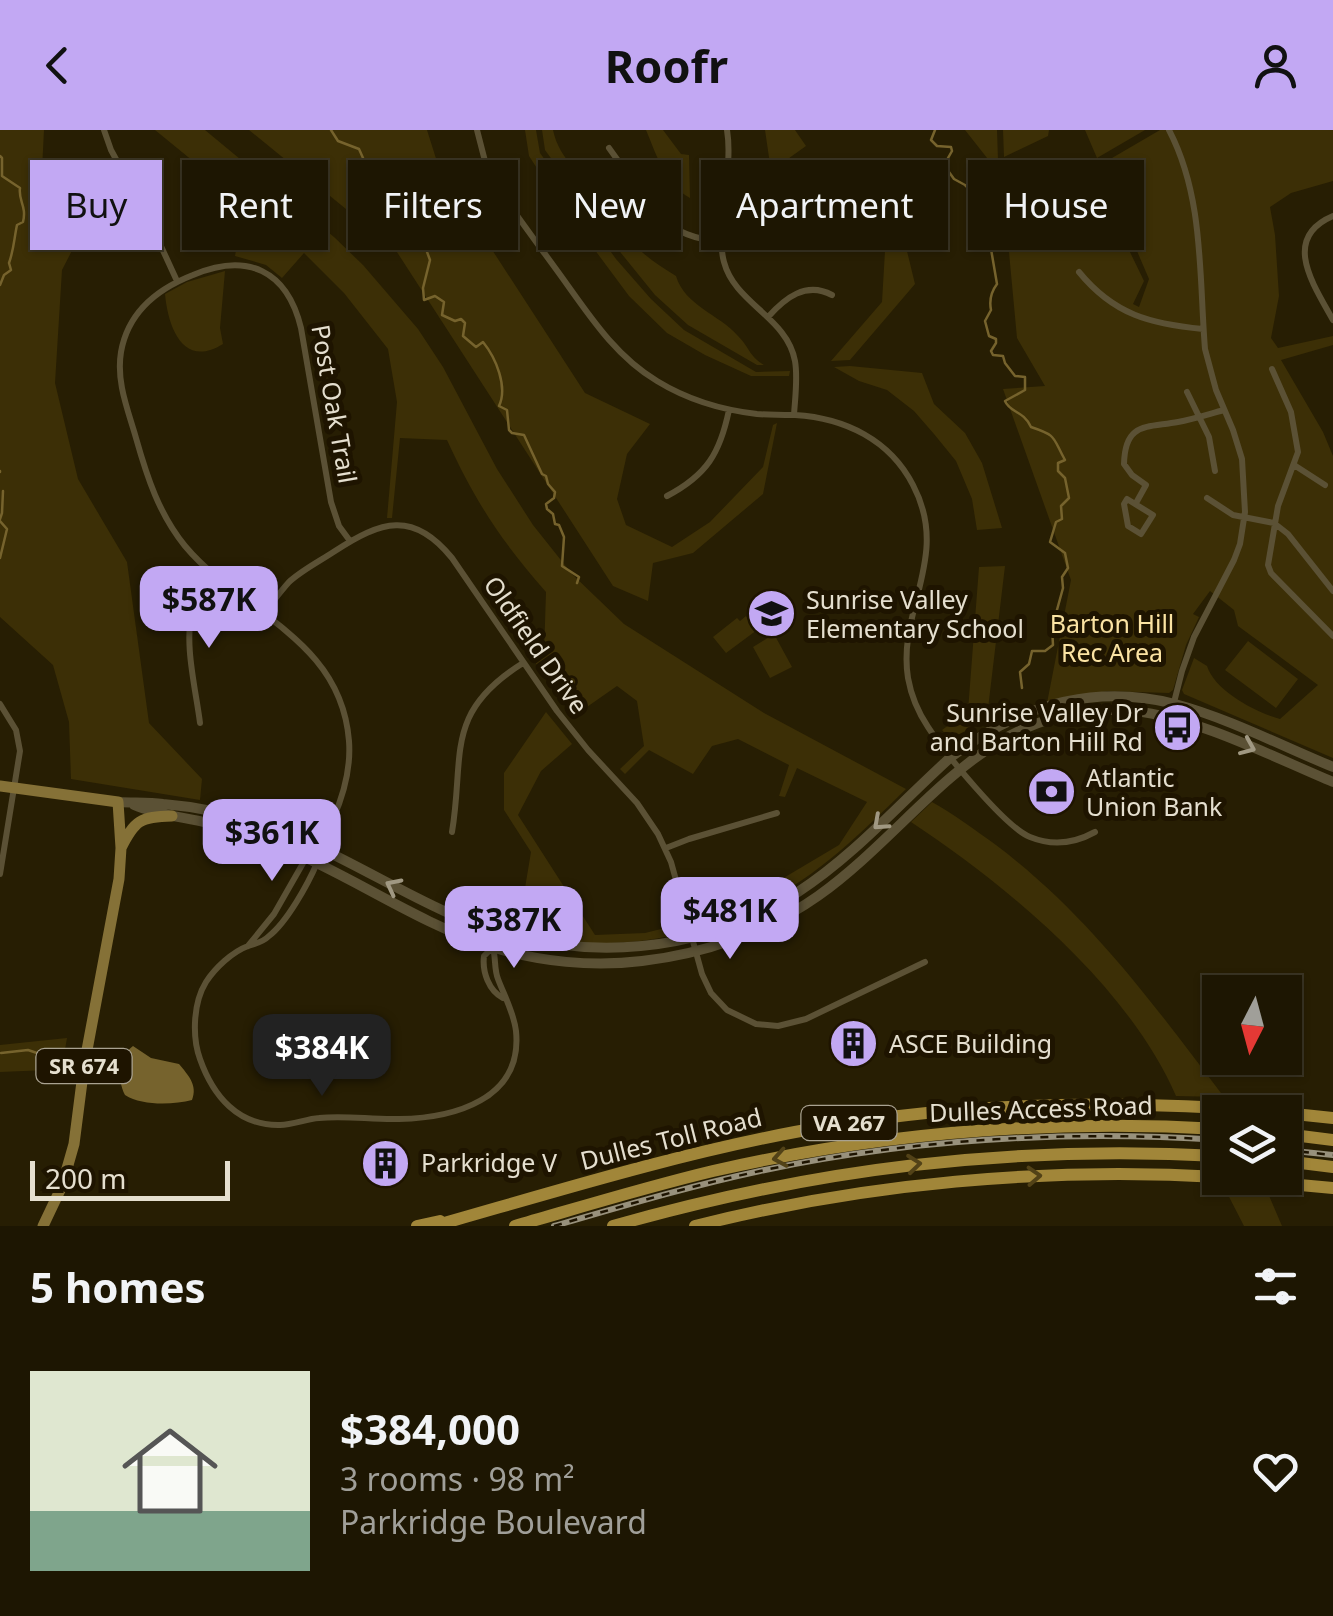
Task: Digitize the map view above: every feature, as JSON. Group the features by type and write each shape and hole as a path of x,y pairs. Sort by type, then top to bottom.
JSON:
{"highway":[{"name":"Dulles Toll Road","path":"434,1226 710,1150 833,1126 1002,1107 1202,1106"},
{"name":"Dulles Toll Road","path":"1302,1115 1333,1118"},
{"name":"Dulles Access Road","path":"515,1226 714,1171 885,1140 1066,1126 1202,1128"},
{"path":"1302,1136 1333,1140"},
{"name":"Dulles Access Road","path":"613,1226 768,1186 899,1166 1052,1154 1202,1155"},
{"path":"1302,1164 1333,1167"},
{"path":"695,1226 842,1196 982,1180 1118,1174 1202,1176"},
{"path":"1302,1185 1333,1188"},
{"path":"418,1226 501,1207"}],"main road":[{"path":"132,804 174,805 275,829 440,910 497,933 591,949 650,946 692,938 744,920 800,891 842,859 952,757 1000,724 1050,705 1104,697 1174,704 1333,767"},
{"path":"0,786 132,804 229,828 267,841 493,947 566,961 608,964 696,951 762,928 818,896 961,768 996,742 1061,717 1118,710 1170,718 1333,782"},
{"name":"SR 674","path":"44,1226 62,1186 74,1144 92,1017 119,879 118,802"},
{"path":"120,848 136,823 151,817 172,816"}],"street":[{"path":"104,130 110,150 177,281"},
{"path":"477,130 486,165 499,190 608,340 631,362 692,399 729,410 834,421 873,439 896,459 918,494 926,524 927,547 907,672 919,711 936,739 1003,818 1021,833 1062,842 1096,832"},
{"path":"727,130 729,160"},
{"path":"1168,130 1186,172 1195,212 1209,370 1242,459 1246,496 1240,544 1194,637 1170,718"},
{"path":"609,148 666,224 683,234 701,238"},
{"path":"1333,216 1312,227 1303,256 1333,320"},
{"path":"722,250 730,280 788,340 795,360 794,415"},
{"name":"Post Oak Trail","path":"318,848 346,781 350,752 346,722 337,693 321,665 184,545 159,505 144,466 120,376 121,352 133,320 153,296 211,267 240,265 264,273 288,293 301,328 330,502 350,541"},
{"path":"1079,272 1108,301 1135,316 1204,329"},
{"path":"768,317 798,292 813,289 832,295"},
{"path":"1272,370 1291,412 1298,452 1281,496 1268,565 1271,573 1333,636"},
{"path":"1188,392 1209,437 1215,472"},
{"path":"667,496 691,482 711,460 724,436 729,410"},
{"path":"1136,503 1146,485 1132,476 1124,464 1128,440 1138,429 1224,410"},
{"path":"1294,465 1324,485"},
{"path":"1207,498 1232,515 1274,523 1288,534 1333,590"},
{"path":"1127,499 1136,503 1153,515 1141,534 1128,526 1124,504 1127,499"},
{"name":"Oldfield Drive","path":"264,613 292,579 376,528 415,529 432,537 452,558 576,736 637,803 666,848 706,984 719,1002 745,1020 767,1026 788,1025 925,962"},
{"path":"200,724 190,622 196,601 214,574"},
{"path":"452,832 460,745 469,718 492,686 523,662"},
{"path":"0,704 13,722 20,761 0,874"},
{"path":"666,848 777,813"},
{"path":"318,848 274,914 248,946 214,972 201,992 196,1016 197,1051 216,1093 246,1118 284,1125 319,1118 424,1118 466,1109 483,1100 505,1078 514,1060 516,1030 496,975 493,947"},
{"path":"497,933 493,947 484,956 483,968 494,994 504,999"}],"green space":[{"path":"0,130 44,130 42,160 30,160 30,250 72,250 62,270 55,383 78,479 127,562 149,723 202,779 200,800 71,779 69,722 53,665 0,617"},
{"path":"155,130 205,130 241,160 192,160"},
{"path":"249,130 427,130 436,160 348,160 348,211 328,194 328,160 286,160"},
{"path":"525,130 536,130 545,160 538,160 538,170 529,156"},
{"path":"542,130 553,130 568,160 552,160 545,150"},
{"path":"646,130 663,130 681,154 689,155 690,198 681,192 681,160 658,159"},
{"path":"765,130 795,130 806,146 786,160 769,160"},
{"path":"965,130 997,130 998,160 989,160"},
{"path":"1003,130 1049,130 1048,136 1004,157"},
{"path":"1085,130 1145,130 1097,158"},
{"name":"Barton Hill Rec Area","path":"1160,130 1333,130 1333,181 1291,193 1270,207 1279,296 1271,338 1278,348 1333,336 1333,345 1281,360 1333,456 1333,758 1184,694 1194,658 1207,666 1218,684 1237,699 1280,719 1318,685 1238,626 1234,610 1210,591 1193,614 1199,617 1169,693 1107,691 1047,703 1071,580 1003,389 1045,386 1017,338 1009,250 1129,250 1144,281 1133,304 1139,307 1149,279 1137,250 1144,250 1144,160 1109,160"},
{"path":"328,232 363,265 418,329 443,367 497,469 533,525 572,574 624,624 764,713 906,789 848,844 786,891 720,922 702,924 700,920 745,901 839,845 867,802 797,768 785,797 779,796 789,765 738,739 712,746 693,774 649,750 625,774 620,769 644,746 637,701 617,686 574,716 535,662 544,654 546,592 490,520 447,440 400,438 392,518 387,518 397,402 388,349 344,293 304,253 282,278 266,265 235,256 236,250 328,250"},
{"path":"396,250 492,250 585,393 650,424 627,454 617,499 626,525 672,547 710,522 763,467 773,425 777,423 763,494 693,553 653,563 648,601 613,586"},
{"path":"595,250 610,250 651,299 684,330 756,372 790,371 789,376 751,376 705,355 667,333 629,296"},
{"path":"619,250 640,250 676,276 687,295 730,328 764,365 757,365 688,325 655,295"},
{"path":"907,250 915,284 850,360 831,361 882,302 885,251"},
{"path":"225,271 220,328 223,344 209,350 188,348 174,331 165,294 187,282"},
{"path":"834,367 922,373 934,404 965,433 982,463 1002,528 977,530 972,499 956,461 914,411 887,390"},
{"path":"1005,566 987,717 951,740 942,730 968,711 979,567"},
{"path":"746,616 757,630 726,653 713,637 737,618 740,621"},
{"path":"774,634 792,667 770,678 753,647"},
{"path":"1248,641 1298,679 1276,708 1225,670"},
{"path":"546,712 572,744 541,771 518,815 595,935 645,933 681,924 682,933 629,942 574,942 538,938 484,922 521,912 531,852 504,810 504,773"},
{"path":"932,802 1030,872 1119,963 1202,1068 1202,1075 1207,1075 1222,1095 1176,1096 1155,1056 1097,978 987,876 911,822"},
{"path":"67,1038 60,1078 48,1070 0,1072 0,1045"},
{"path":"1228,1195 1269,1195 1282,1226 1244,1226"}],"shaded area":[{"path":"133,1046 151,1058 179,1064 193,1085 192,1100 158,1104 125,1095 120,1069"}],"waterway":[{"path":"331,130 338,141 359,149 377,199 388,204 394,225 420,233 430,260 424,300 435,296 444,302 442,315 455,321 461,319 465,323 463,336 476,347 483,342 492,356 501,382 499,406 507,410 509,430 524,435 555,492 546,504 547,509 564,537 562,566 579,577 577,583"},
{"path":"935,130 931,140 937,146 951,147 944,165 954,179 976,196 993,238 997,284 985,321 989,336 996,339 991,351 1003,356 1015,376 1025,377 1025,390 1005,401 1031,427 1053,438 1065,460 1058,463 1058,471 1065,478 1069,498 1061,506 1062,519 1056,522 1050,542 1065,553 1068,568 1062,577 1063,588 1052,628 1053,645 1045,651 1032,651 1029,664 1020,672 1022,688"},
{"path":"0,156 2,176 20,188 24,212 23,222 17,225 11,270 0,285"},
{"path":"0,519 3,491"},
{"path":"0,521 7,529 0,558"},
{"path":"1,1053 63,1051"}],"railway":[{"path":"554,1226 734,1177 874,1151 1047,1137 1202,1139"},
{"path":"1302,1152 1333,1155"}],"place":[{"name":"Sunrise Valley Elementary School","path":"771,614"},
{"name":"Sunrise Valley Dr and Barton Hill Rd","path":"1178,727"},
{"name":"Atlantic Union Bank","path":"1051,792"},
{"name":"ASCE Building","path":"854,1044"},
{"name":"Parkridge V","path":"386,1163"}]}
